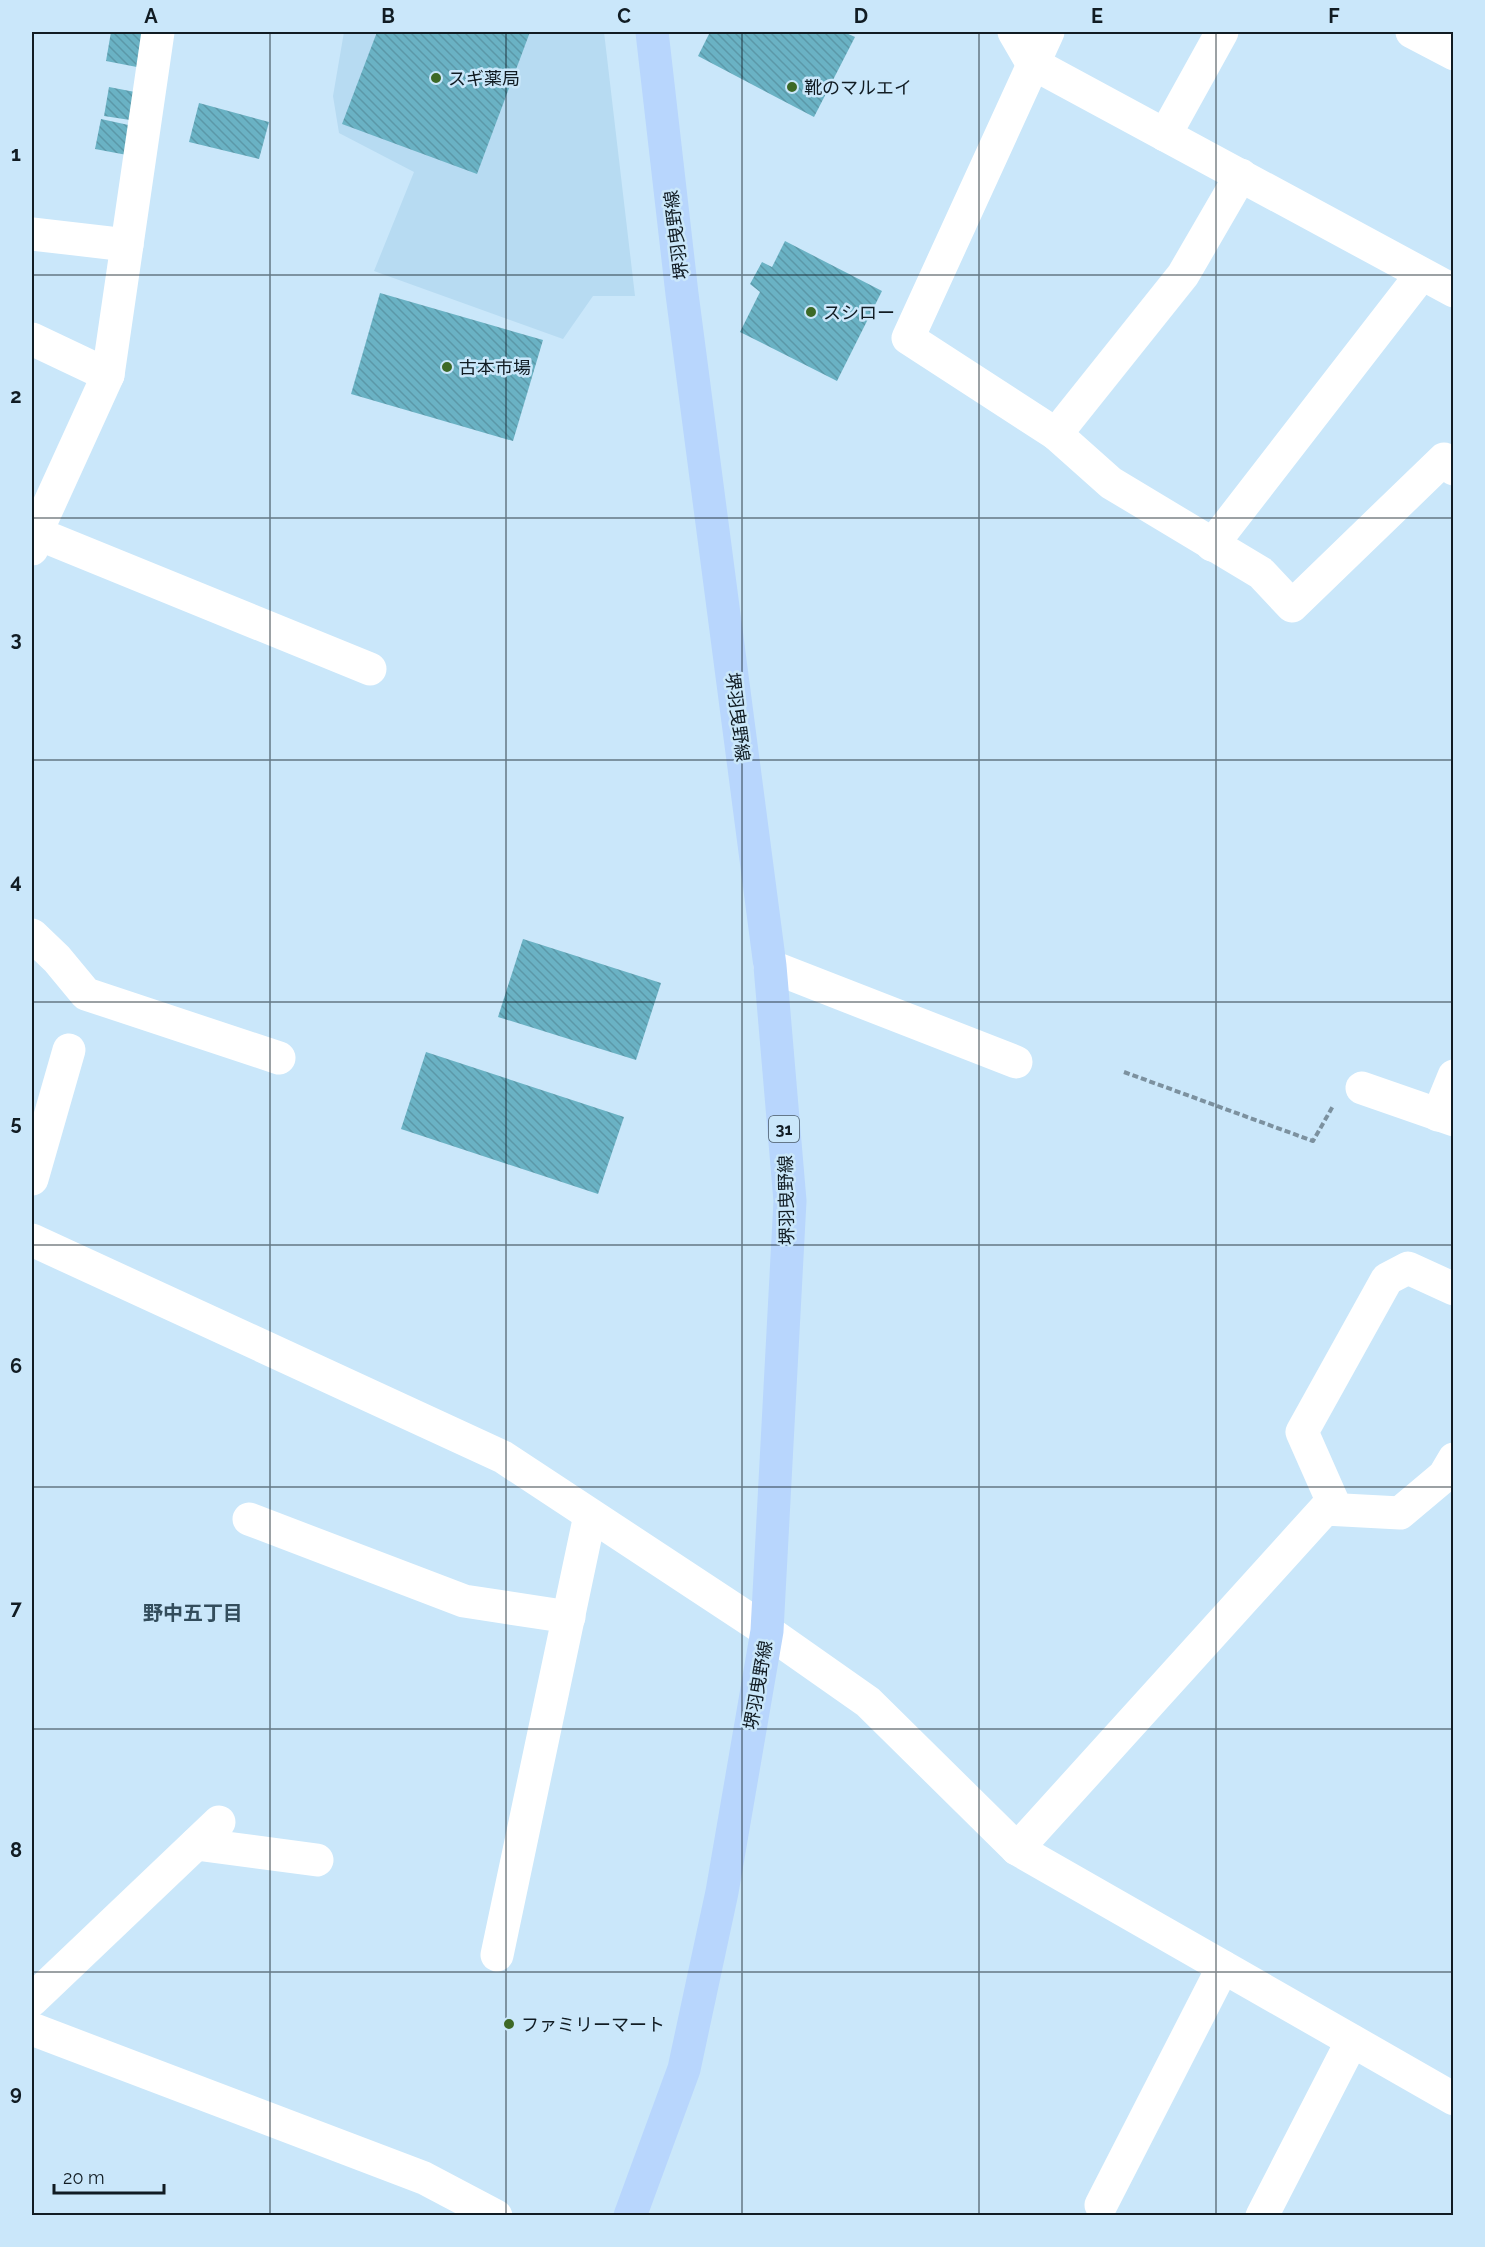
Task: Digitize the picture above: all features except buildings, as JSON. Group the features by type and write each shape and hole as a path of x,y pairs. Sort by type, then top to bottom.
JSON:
{"main road":[{"name":"堺羽曳野線","path":"630,2216 684,2068 723,1892 767,1631 790,1201 770,966 682,294 652,32"}],"street":[{"path":"158,32 108,375 34,541 370,669"},
{"path":"1014,32 1032,63 1454,291"},
{"path":"1048,32 908,338 1056,434 1111,483 1261,573 1292,606 1444,459 1454,469"},
{"path":"1165,135 1222,32"},
{"path":"1412,32 1454,54"},
{"path":"1056,434 1183,275 1240,175"},
{"path":"32,234 127,244"},
{"path":"1212,545 1421,275"},
{"path":"32,339 108,375"},
{"path":"32,935 57,958 86,994 279,1058"},
{"path":"770,966 1016,1062"},
{"path":"32,1179 69,1050"},
{"path":"1362,1088 1446,1118 1454,1076"},
{"path":"32,1240 502,1457 767,1631 867,1702 1017,1849 1454,2099"},
{"path":"1336,1509 1302,1432 1387,1279 1408,1268 1454,1288"},
{"path":"1017,1849 1325,1509 1400,1513 1444,1476 1454,1459"},
{"path":"496,1955 591,1515"},
{"path":"249,1519 464,1601 569,1617"},
{"path":"32,2000 207,1833 317,1860"},
{"path":"1101,2205 1223,1967"},
{"path":"32,2029 424,2178 496,2216"},
{"path":"1262,2216 1352,2041"}],"path":[{"path":"1124,1072 1313,1142 1342,1090 1362,1088"}],"shaded area":[{"path":"344,32 604,32 635,296 593,296 563,339 374,271 414,172 339,133 333,96"}],"place":[{"name":"スギ薬局","path":"436,78"},
{"name":"靴のマルエイ","path":"792,87"},
{"name":"スシロー","path":"811,312"},
{"name":"古本市場","path":"447,367"},
{"name":"ファミリーマート","path":"509,2024"}],"district":[{"name":"野中五丁目","path":"193,1613"}]}
